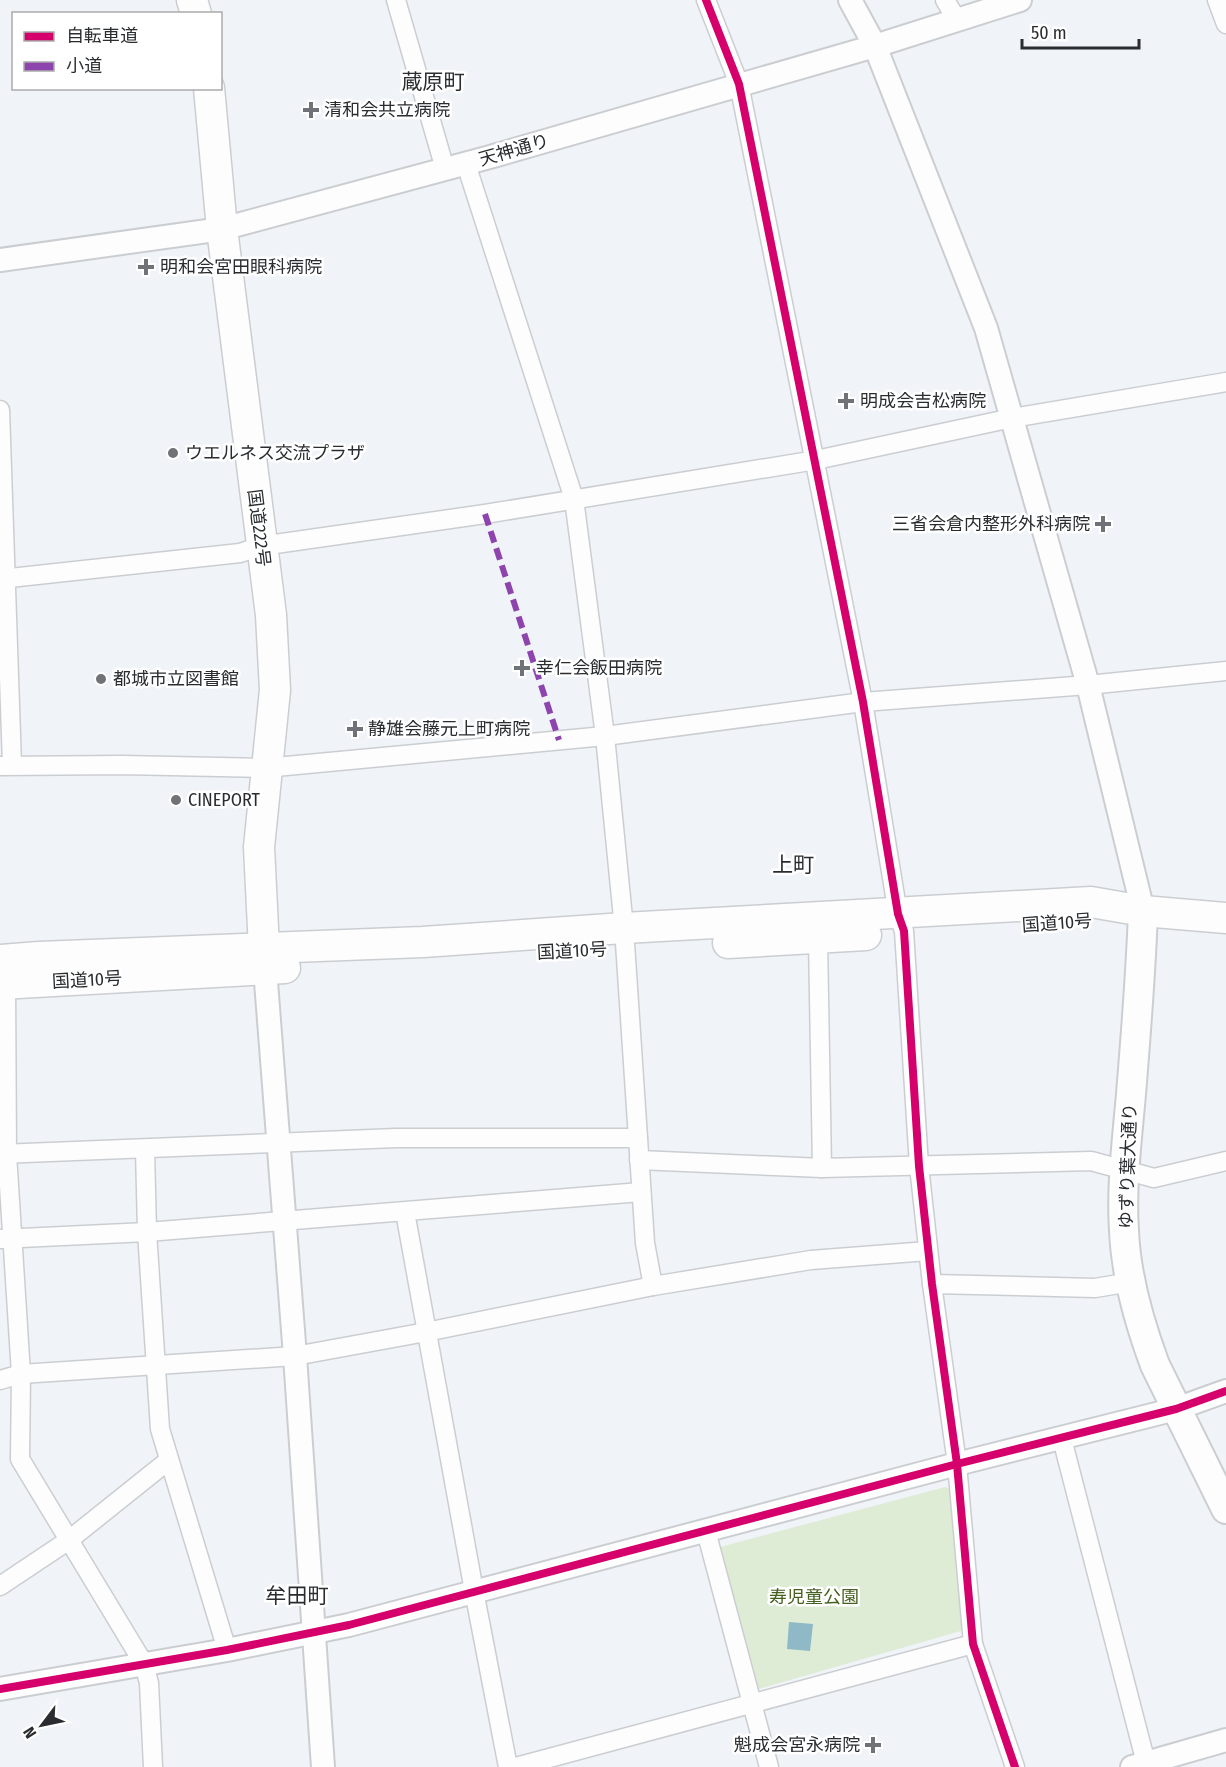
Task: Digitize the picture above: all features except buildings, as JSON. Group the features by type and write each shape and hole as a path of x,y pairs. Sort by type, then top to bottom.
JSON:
{"highway":[{"name":"国道222号","path":"209,90 222,229 271,615 274,690 259,847 265,959"},
{"name":"国道10号","path":"2,976 901,922 1092,922 1143,911 1226,918"},
{"name":"国道10号","path":"625,938 818,939 901,922"}],"main road":[{"name":"ゆずり葉大通り","path":"1143,911 1141,975 1124,1170 1124,1233 1136,1312 1145,1340 1176,1409 1226,1509"}],"street":[{"path":"396,0 574,499 605,736 625,938 645,1243 653,1286"},
{"path":"706,0 739,84 863,702 901,922 919,1166 932,1284 957,1464 973,1644 1015,1767"},
{"path":"850,0 875,46 986,328 1088,685 1143,911"},
{"path":"945,0 957,20"},
{"name":"天神通り","path":"0,260 222,229 455,166 875,46 1020,0"},
{"path":"1217,0 1226,24"},
{"path":"3,579 240,552 261,546 485,514 816,460 1012,418 1226,382"},
{"path":"0,410 6,766 122,765 265,768 605,736 863,702 1088,685 1226,671"},
{"path":"818,939 822,1168"},
{"path":"265,959 323,1767"},
{"path":"2,976 7,1239 21,1374 20,1459 144,1664 149,1683 153,1767"},
{"path":"4,1154 396,1138 638,1138"},
{"path":"145,1149 147,1232 160,1429 227,1650"},
{"path":"639,1160 822,1168 1091,1161 1154,1178 1226,1161"},
{"path":"7,1239 147,1232 641,1192"},
{"path":"405,1212 508,1767"},
{"path":"0,1380 21,1374 295,1356 653,1286 811,1260 928,1251"},
{"path":"932,1284 1095,1288 1131,1282"},
{"path":"0,1689 227,1650 349,1625 957,1464 1176,1409 1226,1391"},
{"path":"1062,1439 1139,1765 1226,1740"},
{"path":"0,1586 69,1540 169,1460"},
{"path":"706,1531 769,1767"},
{"path":"516,1767 973,1644"}],"green space":[{"name":"寿児童公園","path":"945,1487 951,1489 965,1626 961,1631 755,1690 718,1551 720,1547"}],"water":[{"path":"789,1622 813,1624 810,1651 787,1649"}],"marked path":[{"path":"485,514 559,740"}],"cycle path":[{"path":"706,0 739,84 863,702 898,914 904,931 919,1166 932,1284 957,1464 973,1644 1015,1767"},
{"path":"0,1689 227,1650 349,1625 957,1464 1176,1409 1226,1391"}],"place":[{"name":"清和会共立病院","path":"311,110"},
{"name":"明和会宮田眼科病院","path":"146,267"},
{"name":"明成会吉松病院","path":"846,401"},
{"name":"ウエルネス交流プラザ","path":"173,453"},
{"name":"三省会倉内整形外科病院","path":"1103,524"},
{"name":"幸仁会飯田病院","path":"522,668"},
{"name":"都城市立図書館","path":"101,679"},
{"name":"静雄会藤元上町病院","path":"355,729"},
{"name":"CINEPORT","path":"176,800"},
{"name":"魁成会宮永病院","path":"873,1745"}],"district":[{"name":"蔵原町","path":"433,82"},
{"name":"上町","path":"793,865"},
{"name":"牟田町","path":"297,1596"}]}
